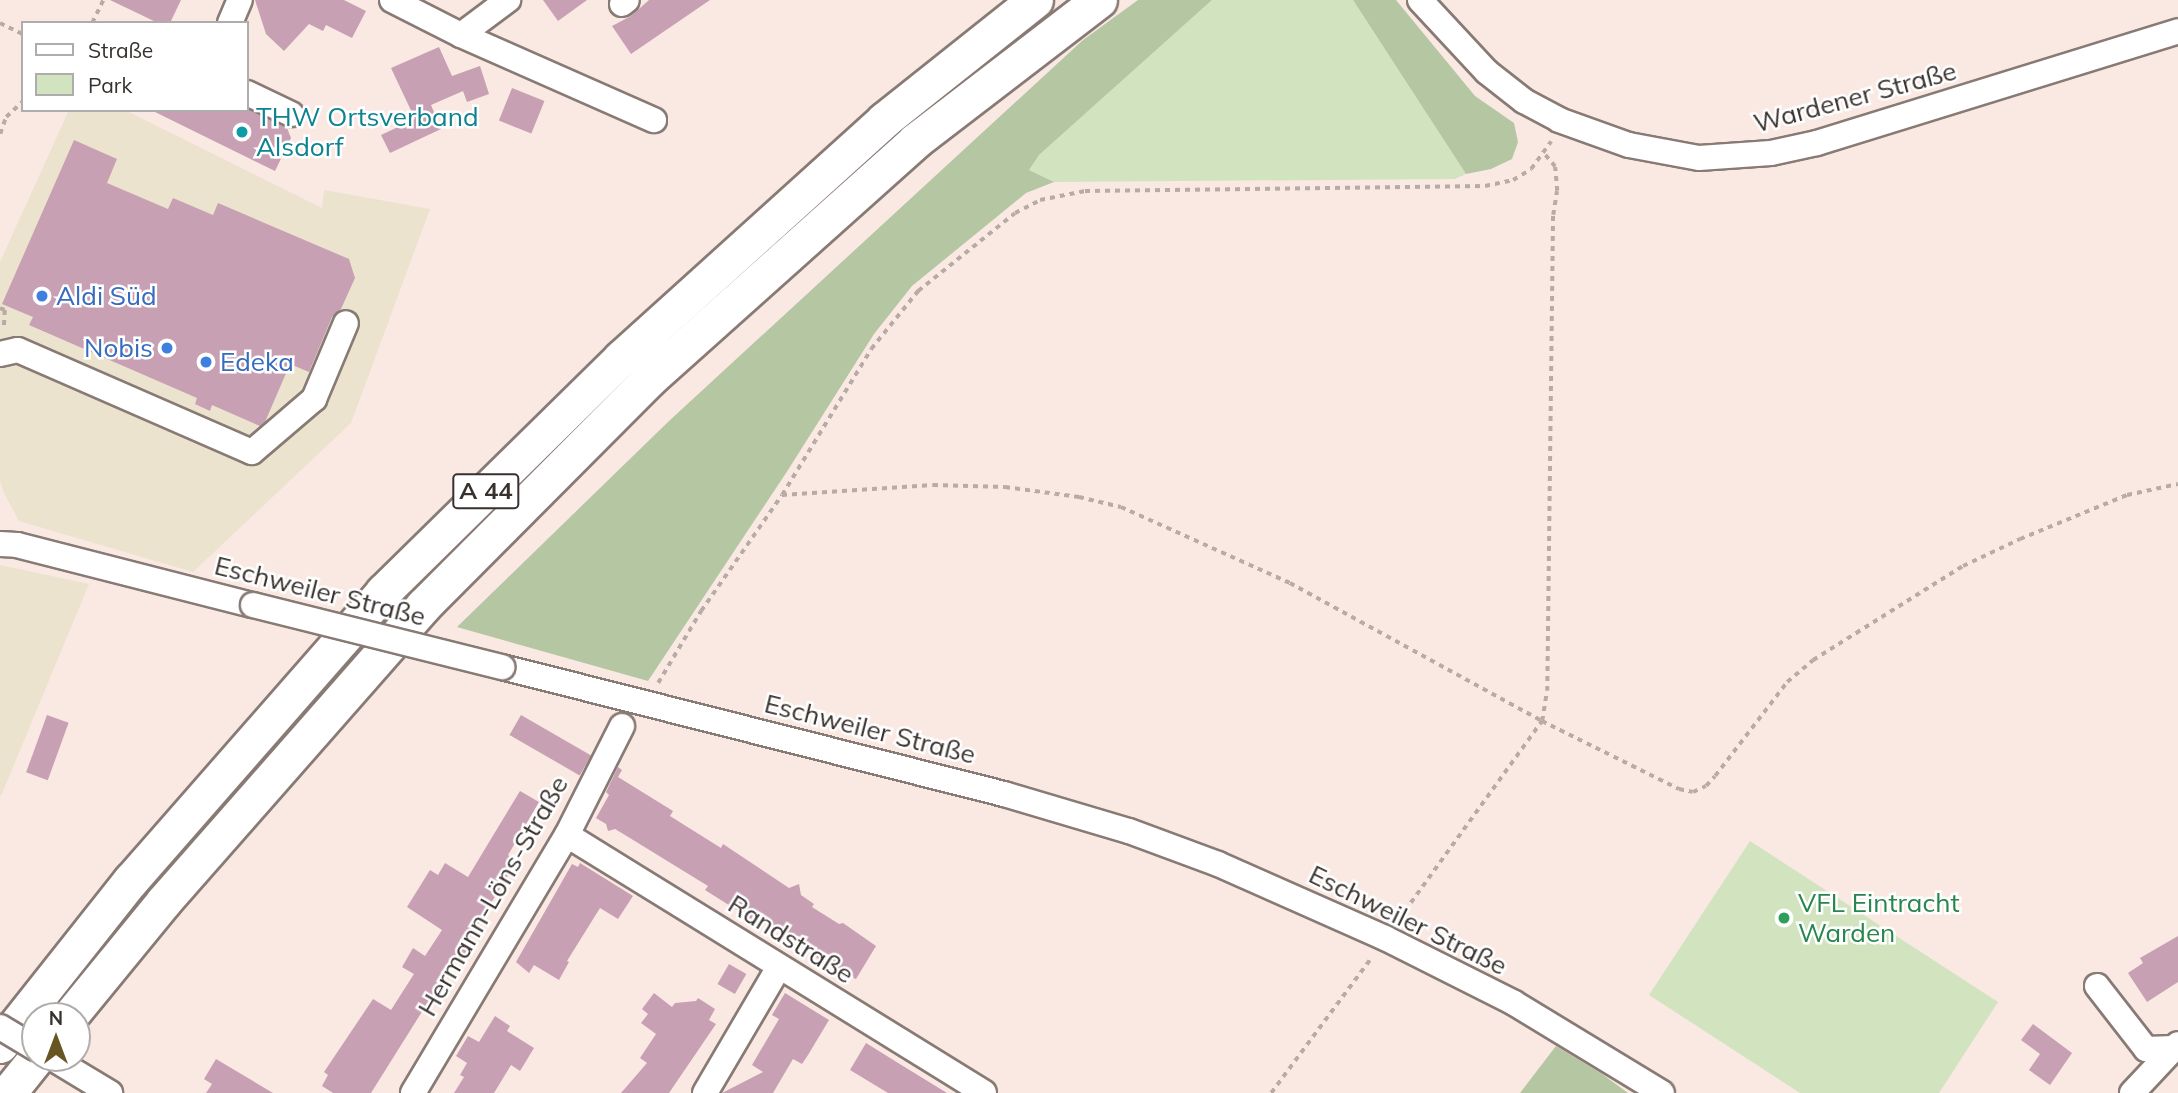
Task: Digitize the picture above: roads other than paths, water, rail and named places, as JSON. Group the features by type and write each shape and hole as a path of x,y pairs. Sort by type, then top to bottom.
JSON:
{"highway":[{"name":"A 44","path":"0,1045 131,880 383,592 631,349 884,120 1035,0"},
{"name":"A 44","path":"81,1002 164,901 423,606 648,380 915,141 1099,0"},
{"path":"8,1093 25,1072"}],"street":[{"path":"231,21 240,0"},
{"path":"392,0 461,35 654,120"},
{"path":"461,35 508,0"},
{"name":"Wardener Straße","path":"1420,0 1487,72 1524,101 1559,120 1629,145 1699,158 1771,153 1874,127 2178,31"},
{"path":"248,93 291,114"},
{"path":"0,355 18,350 252,452 314,399 346,323"},
{"name":"Eschweiler Straße","path":"0,525 9,544 1004,794 1129,831 1218,864 1385,938 1514,1003 1662,1093"},
{"name":"Hermann-Löns-Straße","path":"413,1093 567,835 622,726"},
{"name":"Randstraße","path":"567,835 984,1093"},
{"path":"705,1093 779,967"},
{"path":"2097,986 2146,1049 2176,1046"},
{"path":"0,1027 21,1040"},
{"path":"2132,1093 2176,1046"},
{"path":"75,1072 110,1093"}],"place":[{"name":"THW Ortsverband Alsdorf","path":"242,132"},
{"name":"Aldi Süd","path":"42,296"},
{"name":"Nobis","path":"167,348"},
{"name":"Edeka","path":"206,362"},
{"name":"VFL Eintracht Warden","path":"1784,918"}]}
